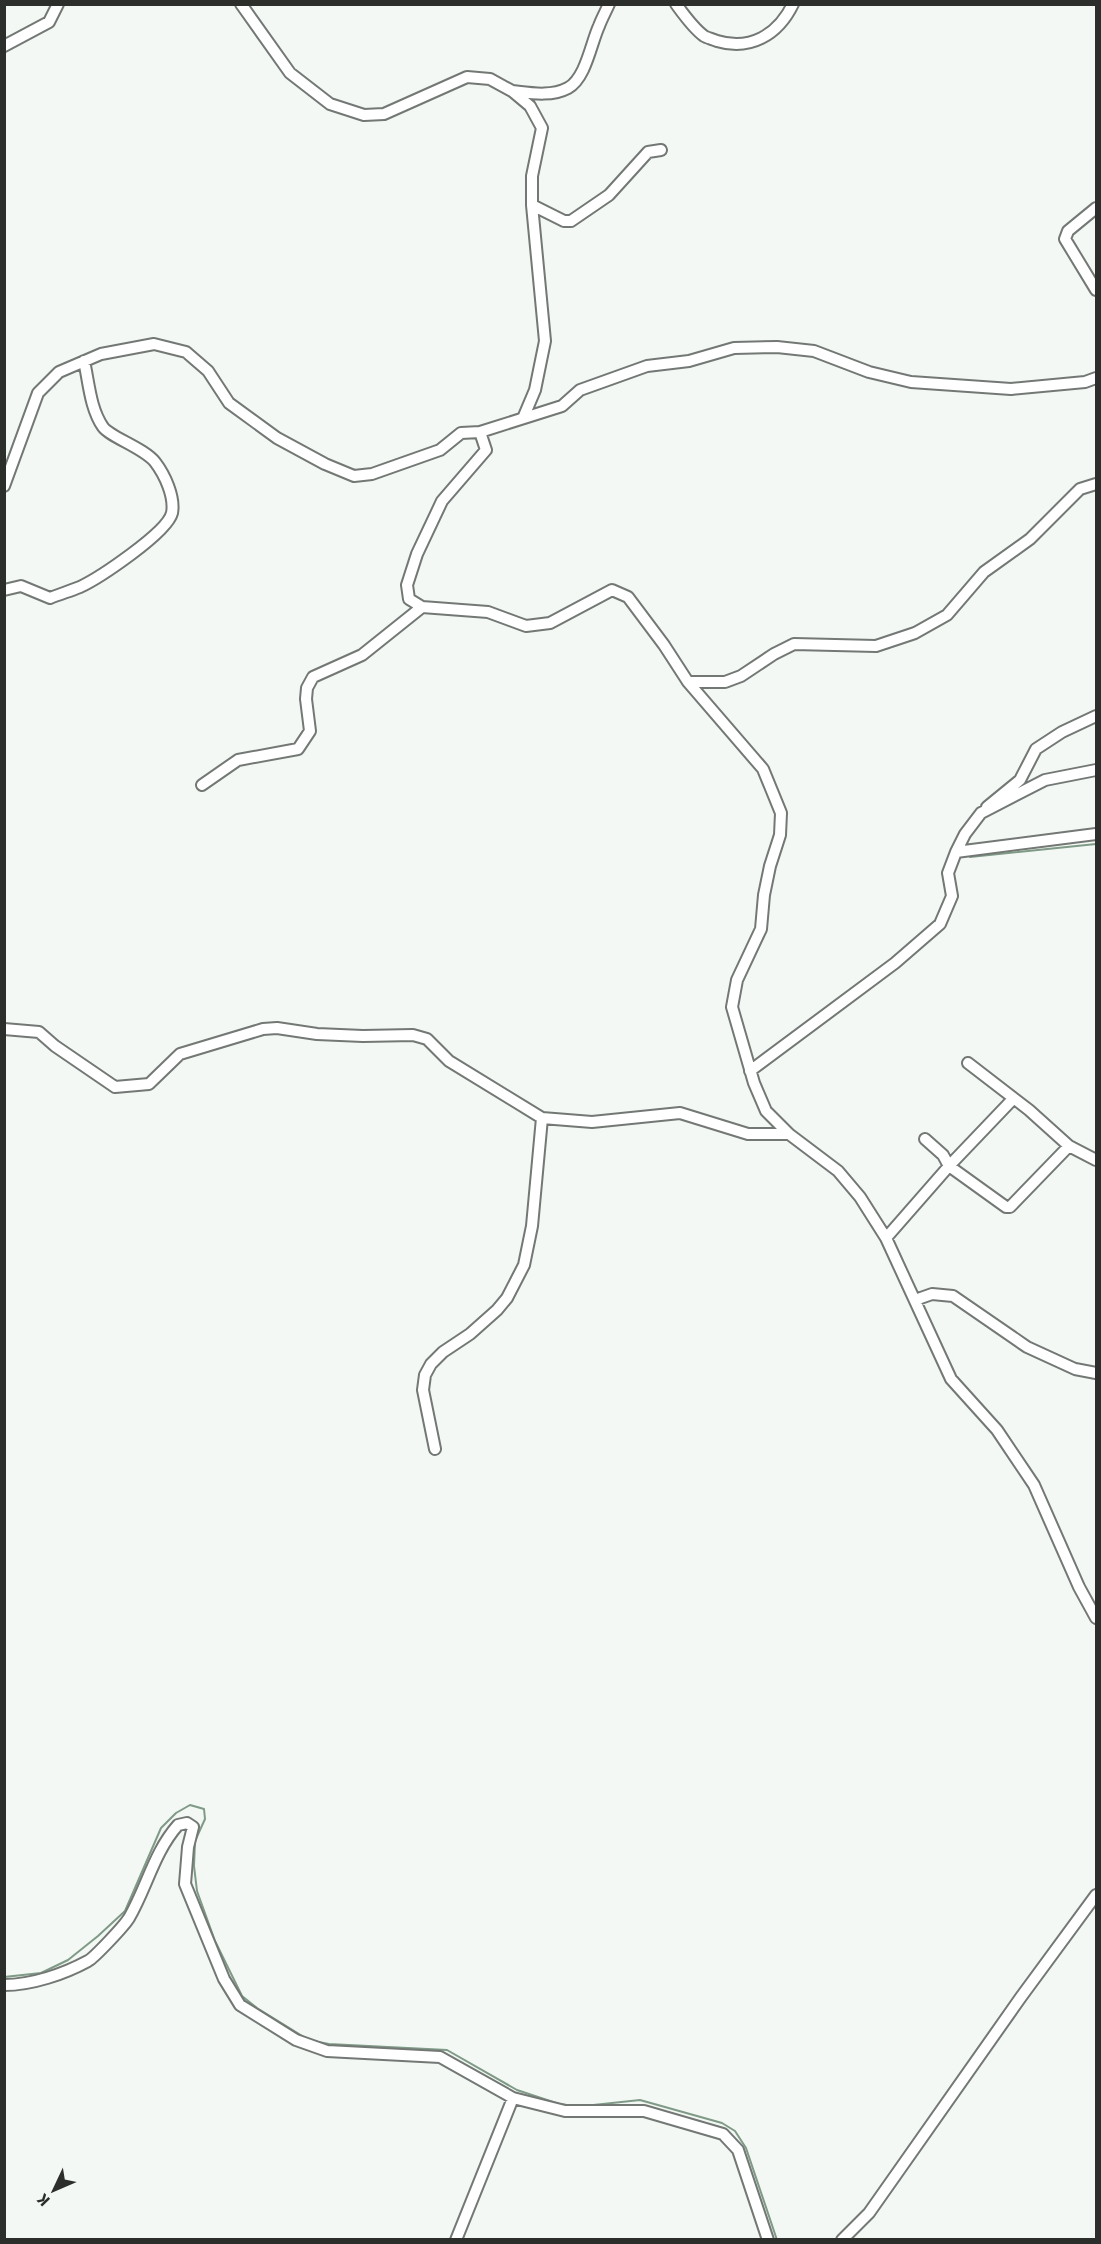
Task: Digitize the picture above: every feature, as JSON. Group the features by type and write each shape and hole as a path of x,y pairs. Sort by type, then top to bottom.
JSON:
{"street":[{"path":"4,46 49,22 58,4"},
{"path":"241,4 290,74 330,104 364,115 384,114 467,77 490,79 512,91 530,106 542,128 532,176 532,205 545,341 535,390 524,416"},
{"path":"512,91 538,94 557,92 570,87 586,63 598,27 609,4"},
{"path":"676,4 705,37 733,46 753,43 771,32 788,14 793,4"},
{"path":"532,205 564,221 571,221 609,195 648,152 661,150"},
{"path":"1096,208 1068,231 1065,239 1096,290"},
{"path":"4,486 38,393 59,372 100,354 154,344 186,352 208,371 229,403 277,438 354,476 372,474 440,450 460,432 480,432 524,416 538,415 562,406 580,390 647,366 689,361 734,348 777,346 814,351 869,372 911,382 1011,389 1085,382 1096,378"},
{"path":"4,590 21,586 50,598 81,587 116,566 157,534 172,515 171,493 154,461 129,442 105,430 94,413 84,361"},
{"path":"480,432 486,450 442,501 417,554 407,585 409,599 422,607 488,612 526,626 550,624 612,590 628,597 688,682 763,769 781,813 780,835 764,895 761,929 737,980 732,1007 750,1071 766,1111 789,1134 838,1171 860,1197 886,1238 951,1379 998,1430 1034,1485 1079,1587 1096,1618"},
{"path":"688,682 725,682 741,676 794,644 876,646 915,633 947,615 984,572 1030,539 1080,489 1094,487"},
{"path":"201,784 238,760 298,749 310,731 306,699 307,688 313,677 362,655 422,607"},
{"path":"750,1071 896,963 940,924 952,896 948,873 956,852 981,813 993,800 1020,780 1036,749 1062,732 1096,716"},
{"path":"981,813 1045,780 1096,770"},
{"path":"956,852 1096,834"},
{"path":"4,1029 39,1032 55,1046 115,1087 149,1084 180,1054 262,1029 277,1028 317,1034 363,1036 413,1035 427,1040 449,1061 542,1118 592,1122 680,1113 748,1134 789,1134"},
{"path":"968,1063 1012,1100 1029,1110 1069,1146 1096,1160"},
{"path":"886,1238 949,1166 1012,1100"},
{"path":"435,1449 423,1390 425,1375 431,1364 443,1352 470,1334 497,1310 507,1298 524,1265 532,1226 542,1118"},
{"path":"926,1139 943,1155 949,1166 1006,1207 1010,1207 1069,1146"},
{"path":"915,1300 932,1294 953,1296 1027,1347 1075,1369 1096,1373"},
{"path":"4,1985 48,1977 90,1960 128,1919 164,1840 178,1825 187,1823 193,1827 185,1884 224,1978 240,2005 296,2040 327,2051 440,2057 513,2098 566,2111 644,2111 723,2134 738,2150 768,2240"},
{"path":"842,2240 869,2213 1096,1895"},
{"path":"456,2240 513,2098"}],"waterway":[{"path":"970,857 1096,844"},
{"path":"4,1977 41,1973 68,1960 98,1936 125,1911 161,1828 176,1813 190,1805 204,1809 205,1819 195,1841 194,1866 197,1891 215,1941 242,1996 307,2039"},
{"path":"313,2041 329,2044 447,2050 517,2090 559,2104 575,2106"},
{"path":"584,2106 640,2100 722,2123 735,2131 746,2148 777,2240"}]}
